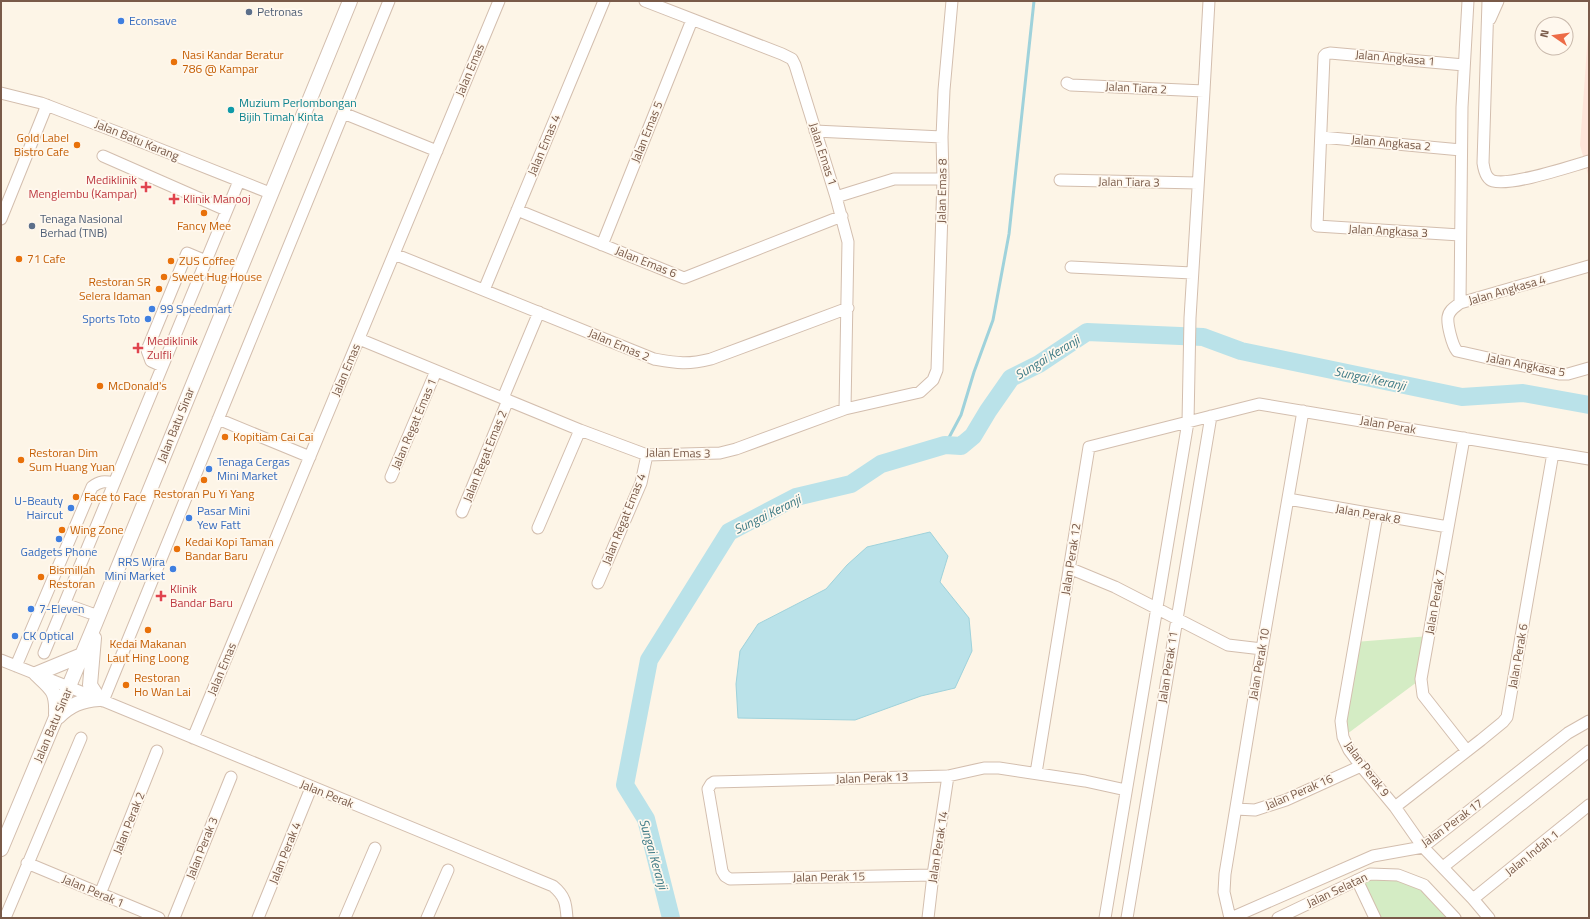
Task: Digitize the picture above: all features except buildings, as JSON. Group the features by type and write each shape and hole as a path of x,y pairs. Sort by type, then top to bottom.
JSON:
{"street":[{"name":"Jalan Batu Sinar","path":"1,849 97,619 350,1"},
{"path":"101,700 389,1"},
{"name":"Jalan Emas","path":"193,738 499,1"},
{"name":"Jalan Emas 4","path":"484,290 604,1"},
{"name":"Jalan Emas 1","path":"645,1 782,54 792,60 795,66 842,216 848,242 845,409"},
{"name":"Jalan Emas 8","path":"933,380 937,370 943,179 942,137 944,90 952,1"},
{"name":"Jalan Perak 11","path":"1105,918 1158,609 1188,422 1192,273 1209,1"},
{"path":"1460,303 1461,150 1468,1"},
{"path":"1488,1 1483,163 1484,170 1488,178 1493,181 1502,182 1519,180 1589,161"},
{"path":"1488,24 1498,1"},
{"name":"Jalan Emas 5","path":"602,245 692,20"},
{"name":"Jalan Angkasa 1","path":"1321,137 1324,56 1326,54 1330,53 1464,65"},
{"name":"Jalan Tiara 2","path":"1067,83 1071,85 1204,92"},
{"name":"Jalan Batu Karang","path":"1,93 47,105 270,194"},
{"path":"1,219 47,105"},
{"path":"343,113 437,151"},
{"path":"815,131 942,137"},
{"name":"Jalan Angkasa 2","path":"1321,137 1461,150"},
{"name":"Jalan Angkasa 3","path":"1321,137 1317,226 1460,235"},
{"path":"103,156 226,210"},
{"path":"836,197 894,178 943,179"},
{"name":"Jalan Tiara 3","path":"1060,180 1198,183"},
{"path":"44,653 238,181"},
{"name":"Jalan Emas 6","path":"517,210 684,278 842,216"},
{"path":"162,366 151,361 147,350 178,274 187,253 206,261"},
{"name":"Jalan Emas 2","path":"394,254 654,360 693,363 711,359 848,308"},
{"name":"Jalan Angkasa 4","path":"1462,352 1457,351 1453,346 1448,318 1451,310 1460,303 1589,266"},
{"path":"1071,267 1192,273"},
{"name":"Jalan Regat Emas 2","path":"462,512 539,312"},
{"name":"Jalan Emas 3","path":"359,339 580,430 647,455 725,452 845,409 920,392 933,380"},
{"name":"Jalan Angkasa 5","path":"1462,352 1559,374 1568,374 1589,368"},
{"name":"Jalan Regat Emas 1","path":"391,477 436,372"},
{"name":"Jalan Perak","path":"1188,422 1259,404 1589,459"},
{"name":"Jalan Perak 10","path":"1230,918 1224,892 1225,874 1262,649 1304,411"},
{"name":"Jalan Perak 11","path":"1127,918 1211,416"},
{"path":"218,419 310,457"},
{"name":"Jalan Perak 12","path":"1036,773 1089,447 1188,422"},
{"path":"538,528 580,430"},
{"name":"Jalan Perak 7","path":"1464,438 1421,679 1424,695 1467,751"},
{"name":"Jalan Perak 6","path":"1395,807 1467,751 1503,722 1507,717 1552,453"},
{"name":"Jalan Regat Emas 4","path":"598,583 641,483 647,455"},
{"path":"16,666 92,487 104,480 114,483"},
{"name":"Jalan Perak 8","path":"1288,499 1448,527"},
{"name":"Jalan Perak 9","path":"1377,515 1341,721 1343,737 1349,750 1395,807 1423,847 1473,899 1489,918"},
{"path":"1069,568 1115,587 1228,645 1262,649"},
{"path":"65,604 90,613 97,619 90,685 101,700"},
{"path":"56,718 55,694 36,674 82,654"},
{"name":"Jalan Perak","path":"1,660 552,886 560,892 566,903 567,918"},
{"path":"56,718 68,707 77,703 87,700 101,700"},
{"name":"Jalan Perak 17","path":"1230,918 1373,856 1423,847 1568,733 1589,721"},
{"path":"5,918 81,738"},
{"name":"Jalan Perak 2","path":"100,894 158,751"},
{"path":"1443,867 1589,751"},
{"name":"Jalan Perak 16","path":"1236,809 1255,810 1279,802 1361,766"},
{"name":"Jalan Perak 13","path":"726,876 722,871 708,789 710,784 714,782 948,776 984,768 1000,768 1085,781 1126,790"},
{"name":"Jalan Perak 14","path":"928,918 948,776"},
{"name":"Jalan Perak 3","path":"174,918 231,777"},
{"name":"Jalan Perak 4","path":"258,918 311,788"},
{"name":"Jalan Indah 1","path":"1473,899 1589,805"},
{"path":"345,918 375,848"},
{"name":"Jalan Perak 1","path":"28,863 159,918"},
{"path":"427,918 448,870"},
{"name":"Jalan Selatan","path":"1280,917 1370,874 1398,874 1424,885 1455,918"},
{"name":"Jalan Perak 15","path":"726,876 730,879 933,875"},
{"path":"1357,880 1375,918"}],"shaded area":[{"path":"1589,20 1589,178 1580,145"}],"green space":[{"path":"1430,636 1421,679 1343,737 1355,642"},
{"path":"1370,874 1424,885 1455,918 1375,918 1357,880"}],"water":[{"path":"930,532 948,556 940,582 969,618 972,651 955,688 921,696 855,720 738,718 736,684 740,651 758,624 826,589 847,565 867,547"}],"waterway":[{"path":"945,445 961,415 974,372 993,320 1009,234 1034,1"},
{"name":"Sungai Keranji","path":"671,918 646,819 625,785 649,660 729,532 796,497 851,484 881,464 945,445 961,446 973,436 1011,378 1039,364 1087,332 1203,337 1241,351 1462,397 1523,393 1589,405"}],"place":[{"name":"Petronas","path":"249,12"},
{"name":"Econsave","path":"121,21"},
{"name":"Nasi Kandar Beratur 786 @ Kampar","path":"174,62"},
{"name":"Muzium Perlombongan Bijih Timah Kinta","path":"231,110"},
{"name":"Gold Label Bistro Cafe","path":"77,145"},
{"name":"Mediklinik Menglembu (Kampar)","path":"146,187"},
{"name":"Klinik Manooj","path":"174,199"},
{"name":"Fancy Mee","path":"204,213"},
{"name":"Tenaga Nasional Berhad (TNB)","path":"32,226"},
{"name":"71 Cafe","path":"19,259"},
{"name":"ZUS Coffee","path":"171,261"},
{"name":"Sweet Hug House","path":"164,277"},
{"name":"Restoran SR Selera Idaman","path":"159,289"},
{"name":"99 Speedmart","path":"152,309"},
{"name":"Sports Toto","path":"148,319"},
{"name":"Mediklinik Zulfli","path":"138,348"},
{"name":"McDonald's","path":"100,386"},
{"name":"Kopitiam Cai Cai","path":"225,437"},
{"name":"Restoran Dim Sum Huang Yuan","path":"21,460"},
{"name":"Tenaga Cergas Mini Market","path":"209,469"},
{"name":"Restoran Pu Yi Yang","path":"204,480"},
{"name":"Face to Face","path":"76,497"},
{"name":"U-Beauty Haircut","path":"71,508"},
{"name":"Pasar Mini Yew Fatt","path":"189,518"},
{"name":"Wing Zone","path":"62,530"},
{"name":"Gadgets Phone","path":"59,539"},
{"name":"Kedai Kopi Taman Bandar Baru","path":"177,549"},
{"name":"RRS Wira Mini Market","path":"173,569"},
{"name":"Bismillah Restoran","path":"41,577"},
{"name":"Klinik Bandar Baru","path":"161,596"},
{"name":"7-Eleven","path":"31,609"},
{"name":"Kedai Makanan Laut Hing Loong","path":"148,630"},
{"name":"CK Optical","path":"15,636"},
{"name":"Restoran Ho Wan Lai","path":"126,685"}]}
